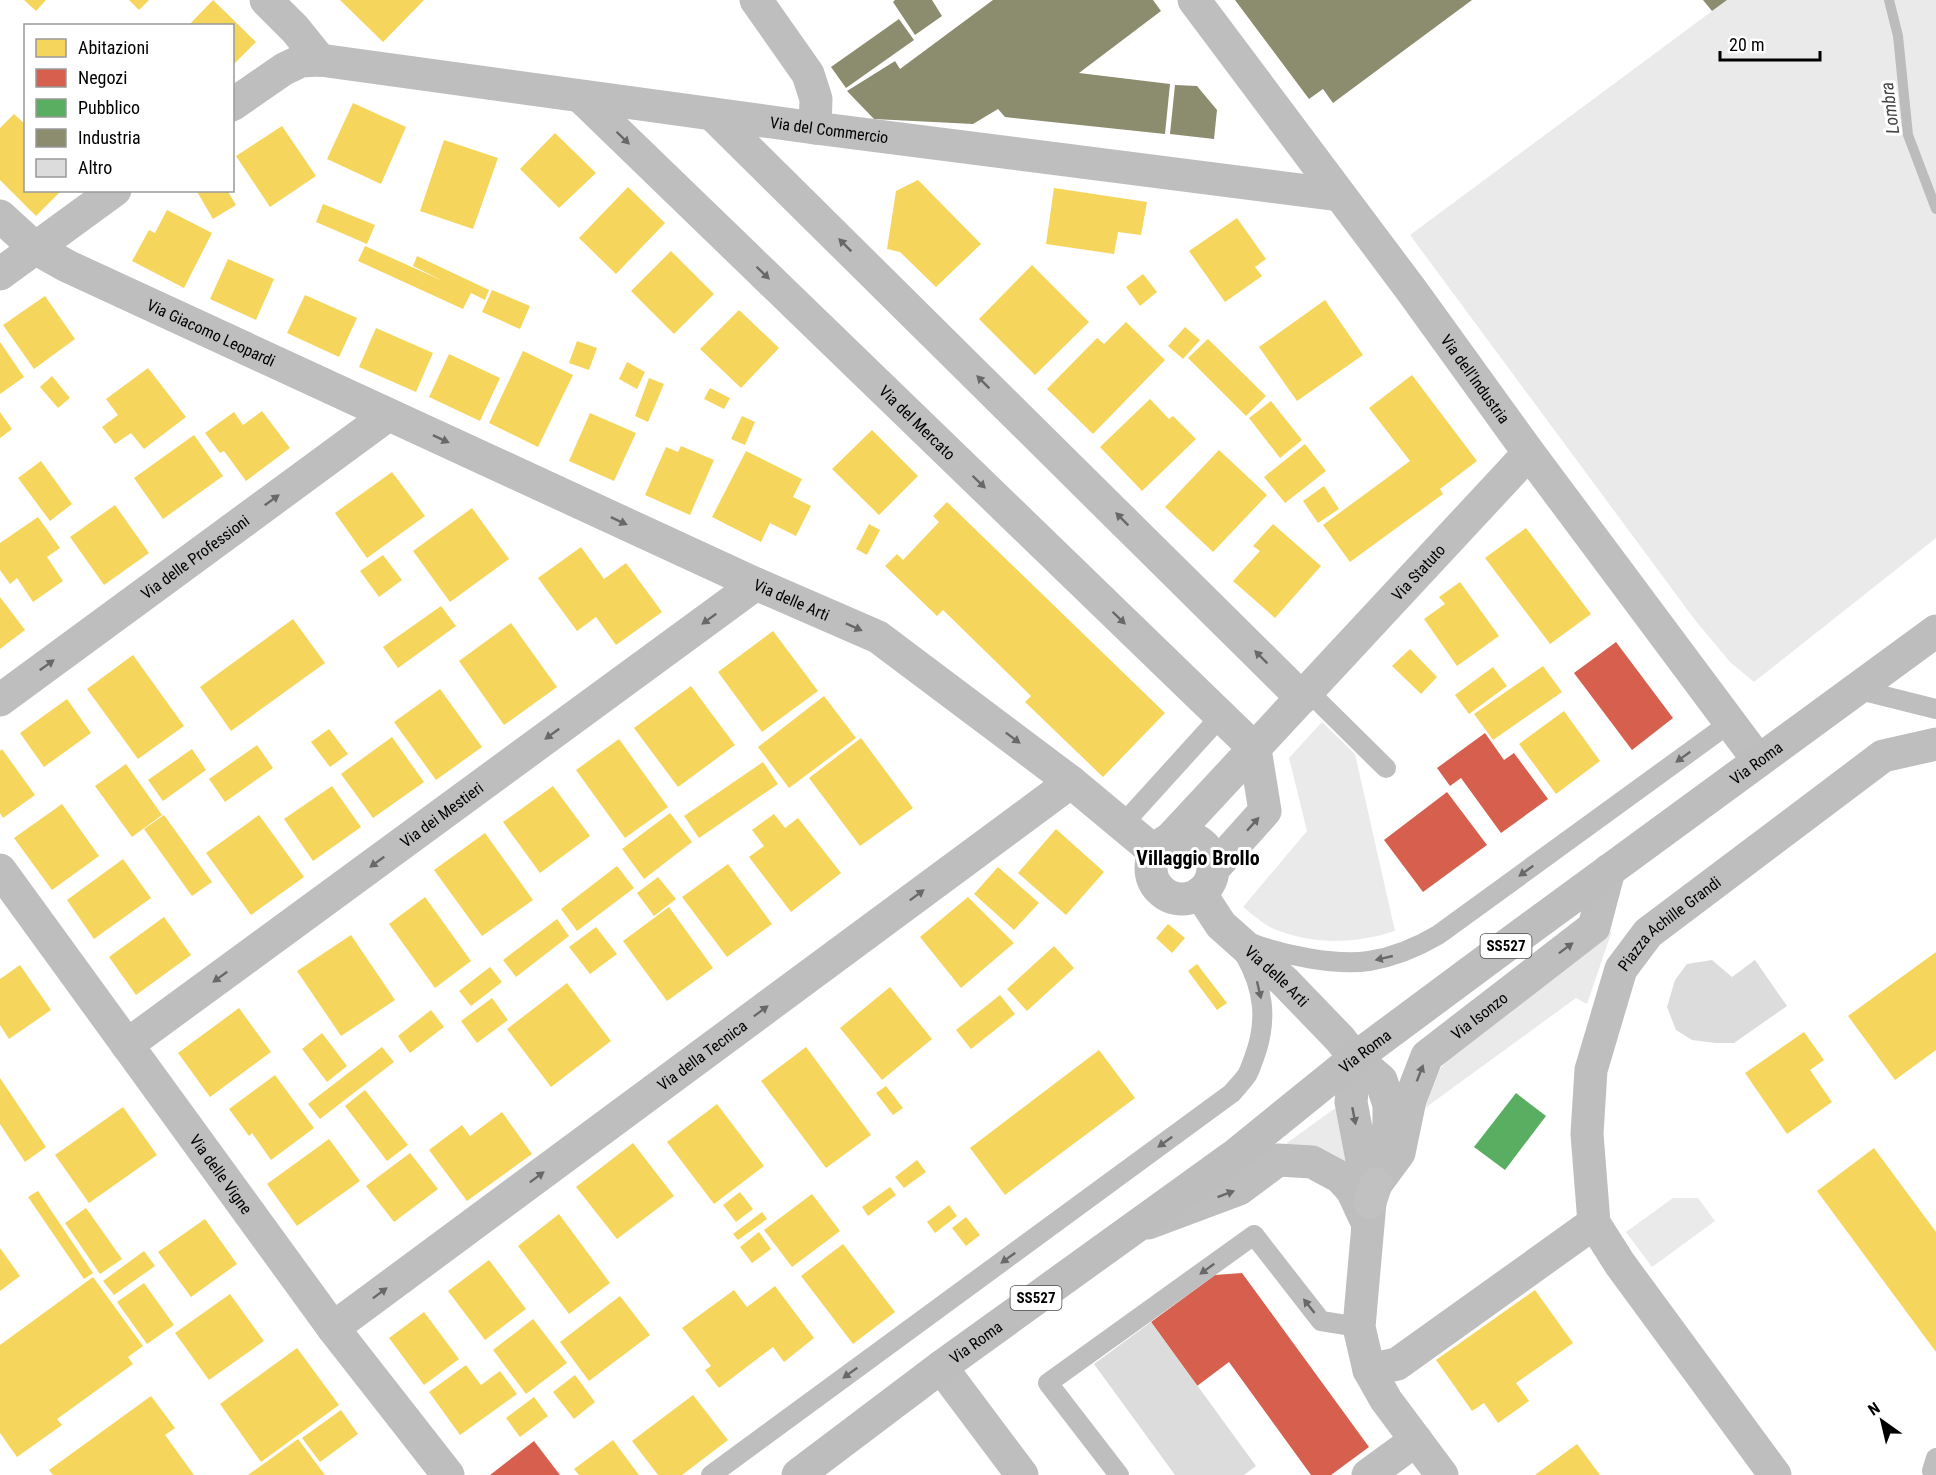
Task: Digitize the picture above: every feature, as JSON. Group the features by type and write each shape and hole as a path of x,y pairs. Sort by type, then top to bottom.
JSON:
{"main road":[{"name":"Via Roma","path":"798,1475 940,1367 1234,1155 1355,1058 1936,631"}],"street":[{"path":"266,0 295,29 320,60"},
{"path":"756,0 808,74 816,99 815,128"},
{"name":"Via dell'Industria","path":"1194,0 1758,760"},
{"name":"Via del Commercio","path":"234,104 284,69 301,61 320,60 815,128 1340,195"},
{"name":"Via del Mercato","path":"581,97 1255,749"},
{"path":"712,114 1305,694"},
{"path":"0,274 112,192"},
{"name":"Via Giacomo Leopardi","path":"0,216 35,248 67,266 388,415"},
{"name":"Via delle Arti","path":"388,415 756,584 878,637 1071,782 1123,824 1163,845"},
{"name":"Via delle Professioni","path":"0,699 388,415"},
{"name":"Via Statuto","path":"1163,845 1529,453"},
{"name":"Via dei Mestieri","path":"127,1045 756,584"},
{"name":"Piazza Achille Grandi","path":"1775,1475 1620,1264 1594,1223 1587,1134 1591,1070 1621,969 1648,933 1882,756 1936,744"},
{"path":"1207,881 1212,858 1208,849 1200,842 1181,836 1163,845 1152,862 1151,872 1154,882 1170,896 1180,899 1190,898 1207,881 1265,811 1255,749"},
{"name":"Via della Tecnica","path":"333,1328 1071,782"},
{"name":"Via delle Vigne","path":"0,870 333,1328 448,1475"},
{"name":"Via Isonzo","path":"1372,1204 1399,1153 1410,1100 1427,1056 1594,927 1610,870"},
{"name":"Via delle Arti","path":"1207,881 1221,925 1284,981 1355,1058"},
{"path":"1355,1058 1381,1080 1389,1106 1389,1125 1372,1204 1359,1327 1369,1370 1386,1400 1442,1475"},
{"path":"1132,1229 1239,1189 1278,1160 1312,1162 1340,1177 1352,1190 1372,1204"},
{"path":"1369,1370 1397,1364 1594,1223"},
{"path":"940,1367 1022,1475"},
{"path":"1368,1475 1416,1440"}],"lane":[{"path":"1856,689 1936,709"},
{"path":"1305,694 1386,768"},
{"path":"1123,824 1221,716"},
{"path":"1235,937 1275,952 1337,961 1367,962 1394,956 1418,947 1438,935 1731,722"},
{"path":"711,1475 1232,1093 1248,1074 1259,1046 1264,1021 1260,990 1235,937"},
{"path":"1119,1475 1048,1383 1254,1235 1321,1321 1359,1327"},
{"path":"1934,1475 1932,1471 1936,1458"}],"shaded area":[{"path":"1727,0 1936,0 1936,538 1754,682 1730,662 1695,620 1410,235"},
{"path":"1322,722 1355,754 1395,931 1349,940 1304,938 1270,927 1243,907 1307,831 1289,758"},
{"path":"1612,931 1587,1004 1576,998 1425,1108 1440,1069 1463,1039"},
{"path":"1334,1109 1339,1109 1351,1166 1287,1146 1287,1143"},
{"path":"1673,1198 1698,1198 1715,1221 1652,1267 1626,1232"}],"building: Abitazioni":[{"path":"24,0 46,0 36,11"},
{"path":"129,0 149,0 139,10"},
{"path":"213,0 256,42 234,64 234,24 190,24"},
{"path":"340,0 424,0 383,42"},
{"path":"353,103 406,127 381,184 327,159"},
{"path":"14,114 24,123 24,192 60,192 36,216 0,180 0,128"},
{"path":"282,126 316,176 270,207 236,156"},
{"path":"555,133 596,173 559,208 520,169"},
{"path":"444,140 498,158 473,229 420,211"},
{"path":"918,180 981,244 936,287 900,252 887,249 896,191"},
{"path":"628,187 665,223 616,274 579,238"},
{"path":"1054,188 1147,202 1141,235 1118,232 1114,254 1046,244"},
{"path":"197,192 228,192 236,205 213,219"},
{"path":"323,204 375,225 367,244 316,222"},
{"path":"167,210 212,233 184,288 132,261 149,230 155,233"},
{"path":"1237,218 1266,259 1255,267 1262,276 1225,302 1189,251"},
{"path":"365,246 443,281 413,266 417,256 489,290 485,300 471,293 463,309 358,261"},
{"path":"671,251 714,294 674,334 631,291"},
{"path":"228,259 274,279 256,320 210,299"},
{"path":"1032,265 1089,322 1035,375 979,319"},
{"path":"1143,274 1157,292 1140,306 1126,287"},
{"path":"492,290 530,306 520,329 482,312"},
{"path":"305,295 357,318 339,357 287,333"},
{"path":"45,296 75,339 34,369 3,325"},
{"path":"1325,300 1363,355 1297,401 1259,347"},
{"path":"739,310 779,348 741,388 700,349"},
{"path":"1126,322 1165,360 1093,434 1047,389 1097,338 1104,344"},
{"path":"1185,327 1200,340 1183,359 1168,346"},
{"path":"376,328 433,353 416,392 359,367"},
{"path":"1208,339 1266,396 1246,416 1188,358"},
{"path":"577,341 597,348 589,370 569,363"},
{"path":"0,342 24,377 0,394"},
{"path":"523,351 573,375 538,447 489,423"},
{"path":"449,354 500,378 480,421 429,397"},
{"path":"627,362 645,372 637,389 619,379"},
{"path":"148,368 186,417 144,449 131,433 115,444 102,427 118,415 106,399"},
{"path":"1412,375 1477,461 1440,489 1443,494 1350,562 1323,525 1410,461 1369,408"},
{"path":"52,376 70,398 58,408 40,387"},
{"path":"649,378 664,384 648,422 635,416"},
{"path":"710,388 730,398 724,409 704,399"},
{"path":"1150,399 1169,419 1173,416 1196,439 1142,491 1100,447"},
{"path":"1271,401 1302,440 1280,458 1249,418"},
{"path":"262,411 290,448 246,481 224,451 220,453 205,433 234,412 243,425"},
{"path":"0,412 12,429 0,438"},
{"path":"590,413 636,433 614,481 569,461"},
{"path":"742,416 755,422 745,445 731,439"},
{"path":"872,430 918,476 879,515 832,469"},
{"path":"194,435 223,476 163,519 134,478"},
{"path":"1305,444 1326,471 1285,503 1264,477"},
{"path":"681,446 714,460 690,515 645,495 666,447 678,452"},
{"path":"1219,450 1267,495 1213,552 1165,507"},
{"path":"746,451 802,479 793,497 811,506 796,536 770,523 761,542 712,517"},
{"path":"41,461 72,504 50,521 18,478"},
{"path":"392,472 425,516 367,558 335,513"},
{"path":"1324,486 1339,509 1318,523 1303,501"},
{"path":"947,502 1165,713 1103,777 1025,702 1031,696 943,610 937,616 885,566 897,554 903,560 939,522 933,516"},
{"path":"115,505 149,553 104,585 70,537"},
{"path":"472,508 509,559 450,602 413,551"},
{"path":"38,517 60,548 47,557 63,581 33,602 17,578 10,584 0,570 0,543"},
{"path":"869,524 880,530 867,555 856,549"},
{"path":"1273,524 1321,566 1275,618 1233,581 1260,551 1253,546"},
{"path":"1526,528 1591,614 1550,644 1485,558"},
{"path":"581,547 604,579 626,563 662,612 616,645 596,617 577,631 538,578"},
{"path":"383,555 402,580 379,597 360,571"},
{"path":"1460,582 1499,636 1457,666 1424,619 1445,604 1439,597"},
{"path":"0,597 25,630 0,649"},
{"path":"441,606 456,626 398,668 383,647"},
{"path":"293,619 325,663 231,731 200,687"},
{"path":"511,623 557,687 504,725 459,661"},
{"path":"773,631 818,691 762,732 718,672"},
{"path":"1410,649 1437,677 1421,694 1392,666"},
{"path":"133,655 184,726 138,759 87,689"},
{"path":"1543,666 1562,692 1493,740 1474,714"},
{"path":"1493,667 1507,686 1469,714 1455,695"},
{"path":"691,686 735,745 678,787 634,728"},
{"path":"440,689 482,747 436,780 394,722"},
{"path":"824,696 856,738 789,788 758,747"},
{"path":"67,699 91,733 44,767 20,733"},
{"path":"1564,711 1600,761 1556,794 1519,744"},
{"path":"329,729 348,754 330,767 311,742"},
{"path":"392,737 424,782 373,818 341,774"},
{"path":"861,738 913,808 860,846 809,778"},
{"path":"619,739 668,807 625,838 576,770"},
{"path":"257,745 273,768 225,802 209,779"},
{"path":"2,749 35,795 3,818 0,813 0,751"},
{"path":"192,749 206,770 163,801 148,780"},
{"path":"763,762 778,784 699,838 684,816"},
{"path":"126,764 162,815 132,837 95,786"},
{"path":"332,786 361,827 313,861 284,819"},
{"path":"553,786 590,836 540,873 503,822"},
{"path":"62,804 99,856 52,890 14,838"},
{"path":"670,813 692,842 644,879 622,849"},
{"path":"774,814 785,828 798,818 841,873 791,912 749,857 764,846 752,830"},
{"path":"164,815 212,882 192,896 144,829"},
{"path":"259,815 304,877 251,915 206,853"},
{"path":"1056,829 1104,872 1066,915 1018,873"},
{"path":"485,833 533,900 482,936 434,870"},
{"path":"123,859 151,898 94,939 67,900"},
{"path":"728,864 772,924 727,957 682,897"},
{"path":"617,866 634,888 577,931 561,909"},
{"path":"998,867 1039,903 1014,930 974,894"},
{"path":"658,877 676,899 654,916 637,893"},
{"path":"425,897 471,961 435,988 389,924"},
{"path":"968,897 1014,943 961,988 920,937"},
{"path":"669,907 713,968 667,1001 623,941"},
{"path":"164,917 191,955 136,995 109,957"},
{"path":"557,919 569,936 516,977 503,960"},
{"path":"1168,924 1185,938 1172,953 1156,938"},
{"path":"596,927 617,954 590,974 569,947"},
{"path":"351,935 395,1000 341,1036 297,971"},
{"path":"1054,946 1074,968 1027,1011 1007,989"},
{"path":"1936,952 1936,1050 1895,1080 1848,1016"},
{"path":"1197,964 1227,1003 1217,1010 1188,971"},
{"path":"20,965 51,1010 9,1039 0,1025 0,979"},
{"path":"490,967 502,982 471,1006 459,991"},
{"path":"567,983 611,1041 551,1087 507,1029"},
{"path":"890,987 932,1039 882,1080 840,1028"},
{"path":"1000,995 1015,1014 971,1049 956,1030"},
{"path":"492,998 508,1020 477,1043 461,1021"},
{"path":"239,1008 271,1052 210,1097 178,1053"},
{"path":"431,1010 444,1027 410,1053 398,1036"},
{"path":"1804,1032 1824,1060 1810,1070 1832,1102 1787,1134 1745,1073"},
{"path":"322,1033 347,1066 327,1082 302,1049"},
{"path":"382,1047 394,1062 320,1119 308,1104"},
{"path":"806,1047 871,1135 826,1168 761,1081"},
{"path":"1099,1050 1135,1098 1005,1195 970,1148"},
{"path":"275,1075 314,1128 271,1160 252,1133 249,1136 229,1109"},
{"path":"0,1078 46,1147 25,1162 0,1124"},
{"path":"886,1086 903,1108 893,1115 876,1093"},
{"path":"365,1090 408,1145 387,1161 345,1106"},
{"path":"717,1104 764,1166 714,1204 667,1142"},
{"path":"123,1107 157,1155 89,1203 55,1155"},
{"path":"502,1112 532,1154 467,1201 429,1150 462,1125 470,1136"},
{"path":"329,1139 360,1181 297,1226 267,1184"},
{"path":"633,1143 674,1196 617,1239 576,1187"},
{"path":"1874,1148 1936,1232 1936,1352 1817,1191"},
{"path":"410,1153 438,1189 394,1222 366,1186"},
{"path":"917,1160 926,1172 904,1188 895,1177"},
{"path":"890,1187 896,1195 868,1216 862,1207"},
{"path":"38,1191 93,1273 84,1279 28,1197"},
{"path":"740,1192 753,1209 736,1222 723,1205"},
{"path":"812,1194 840,1231 792,1267 764,1230"},
{"path":"949,1205 957,1216 935,1233 927,1222"},
{"path":"86,1208 122,1259 100,1274 65,1223"},
{"path":"762,1212 767,1219 738,1240 733,1234"},
{"path":"559,1214 610,1283 569,1314 518,1246"},
{"path":"966,1217 980,1235 966,1246 952,1228"},
{"path":"205,1219 237,1264 191,1297 158,1252"},
{"path":"759,1232 771,1249 752,1263 740,1247"},
{"path":"843,1244 895,1312 853,1344 801,1276"},
{"path":"0,1248 20,1276 0,1291"},
{"path":"144,1251 155,1266 114,1295 103,1281"},
{"path":"489,1260 526,1309 485,1340 448,1291"},
{"path":"93,1277 143,1346 128,1357 133,1364 57,1419 62,1425 17,1457 0,1433 0,1345"},
{"path":"144,1283 174,1325 147,1344 117,1302"},
{"path":"775,1286 814,1338 784,1362 773,1347 719,1388 705,1370 711,1366 682,1328 734,1290 747,1307"},
{"path":"1535,1290 1573,1343 1516,1383 1529,1401 1498,1423 1484,1403 1472,1411 1436,1360"},
{"path":"230,1294 264,1341 209,1380 175,1333"},
{"path":"620,1296 650,1335 589,1381 560,1342"},
{"path":"424,1312 459,1359 424,1385 389,1338"},
{"path":"533,1319 567,1363 526,1394 493,1350"},
{"path":"297,1348 339,1405 261,1462 220,1404"},
{"path":"466,1365 481,1385 500,1371 517,1394 460,1435 429,1392"},
{"path":"575,1375 595,1402 574,1419 553,1392"},
{"path":"693,1395 728,1440 682,1475 658,1475 632,1441"},
{"path":"151,1396 175,1428 165,1435 194,1475 53,1475 49,1470"},
{"path":"534,1397 548,1416 520,1437 506,1418"},
{"path":"341,1410 358,1434 320,1462 302,1438"},
{"path":"298,1439 325,1475 248,1475"},
{"path":"613,1440 639,1475 579,1475 574,1469"},
{"path":"1577,1444 1600,1475 1535,1475"}],"building: Negozi":[{"path":"1616,642 1673,718 1632,750 1574,673"},
{"path":"1485,733 1504,760 1514,753 1548,799 1501,833 1461,778 1450,786 1437,768"},
{"path":"1447,792 1487,845 1423,892 1384,840"},
{"path":"1242,1273 1369,1447 1331,1475 1311,1475 1229,1362 1197,1386 1151,1322 1215,1275"},
{"path":"534,1441 560,1475 490,1475"}],"building: Pubblico":[{"path":"1516,1093 1546,1116 1505,1170 1474,1147"}],"building: Industria":[{"path":"895,0 932,0 942,16 915,35 893,2"},
{"path":"993,0 1153,0 1161,11 1079,73 1170,84 1165,134 1005,117 998,109 973,124 874,119 847,91 895,61 900,69"},
{"path":"1235,0 1472,0 1333,103 1323,89 1309,99"},
{"path":"1703,0 1727,0 1712,11"},
{"path":"899,19 914,40 846,88 831,67"},
{"path":"1175,85 1197,86 1217,110 1214,139 1170,134"}],"building: Altro":[{"path":"1712,960 1732,977 1755,960 1787,1006 1734,1043 1692,1040 1676,1030 1667,1007 1675,980 1687,964"},
{"path":"1151,1322 1256,1466 1244,1475 1175,1475 1094,1364"}],"waterway":[{"name":"Lombra","path":"1889,0 1898,36 1908,135 1936,209"}],"district":[{"name":"Villaggio Brollo","path":"1198,858"}]}
